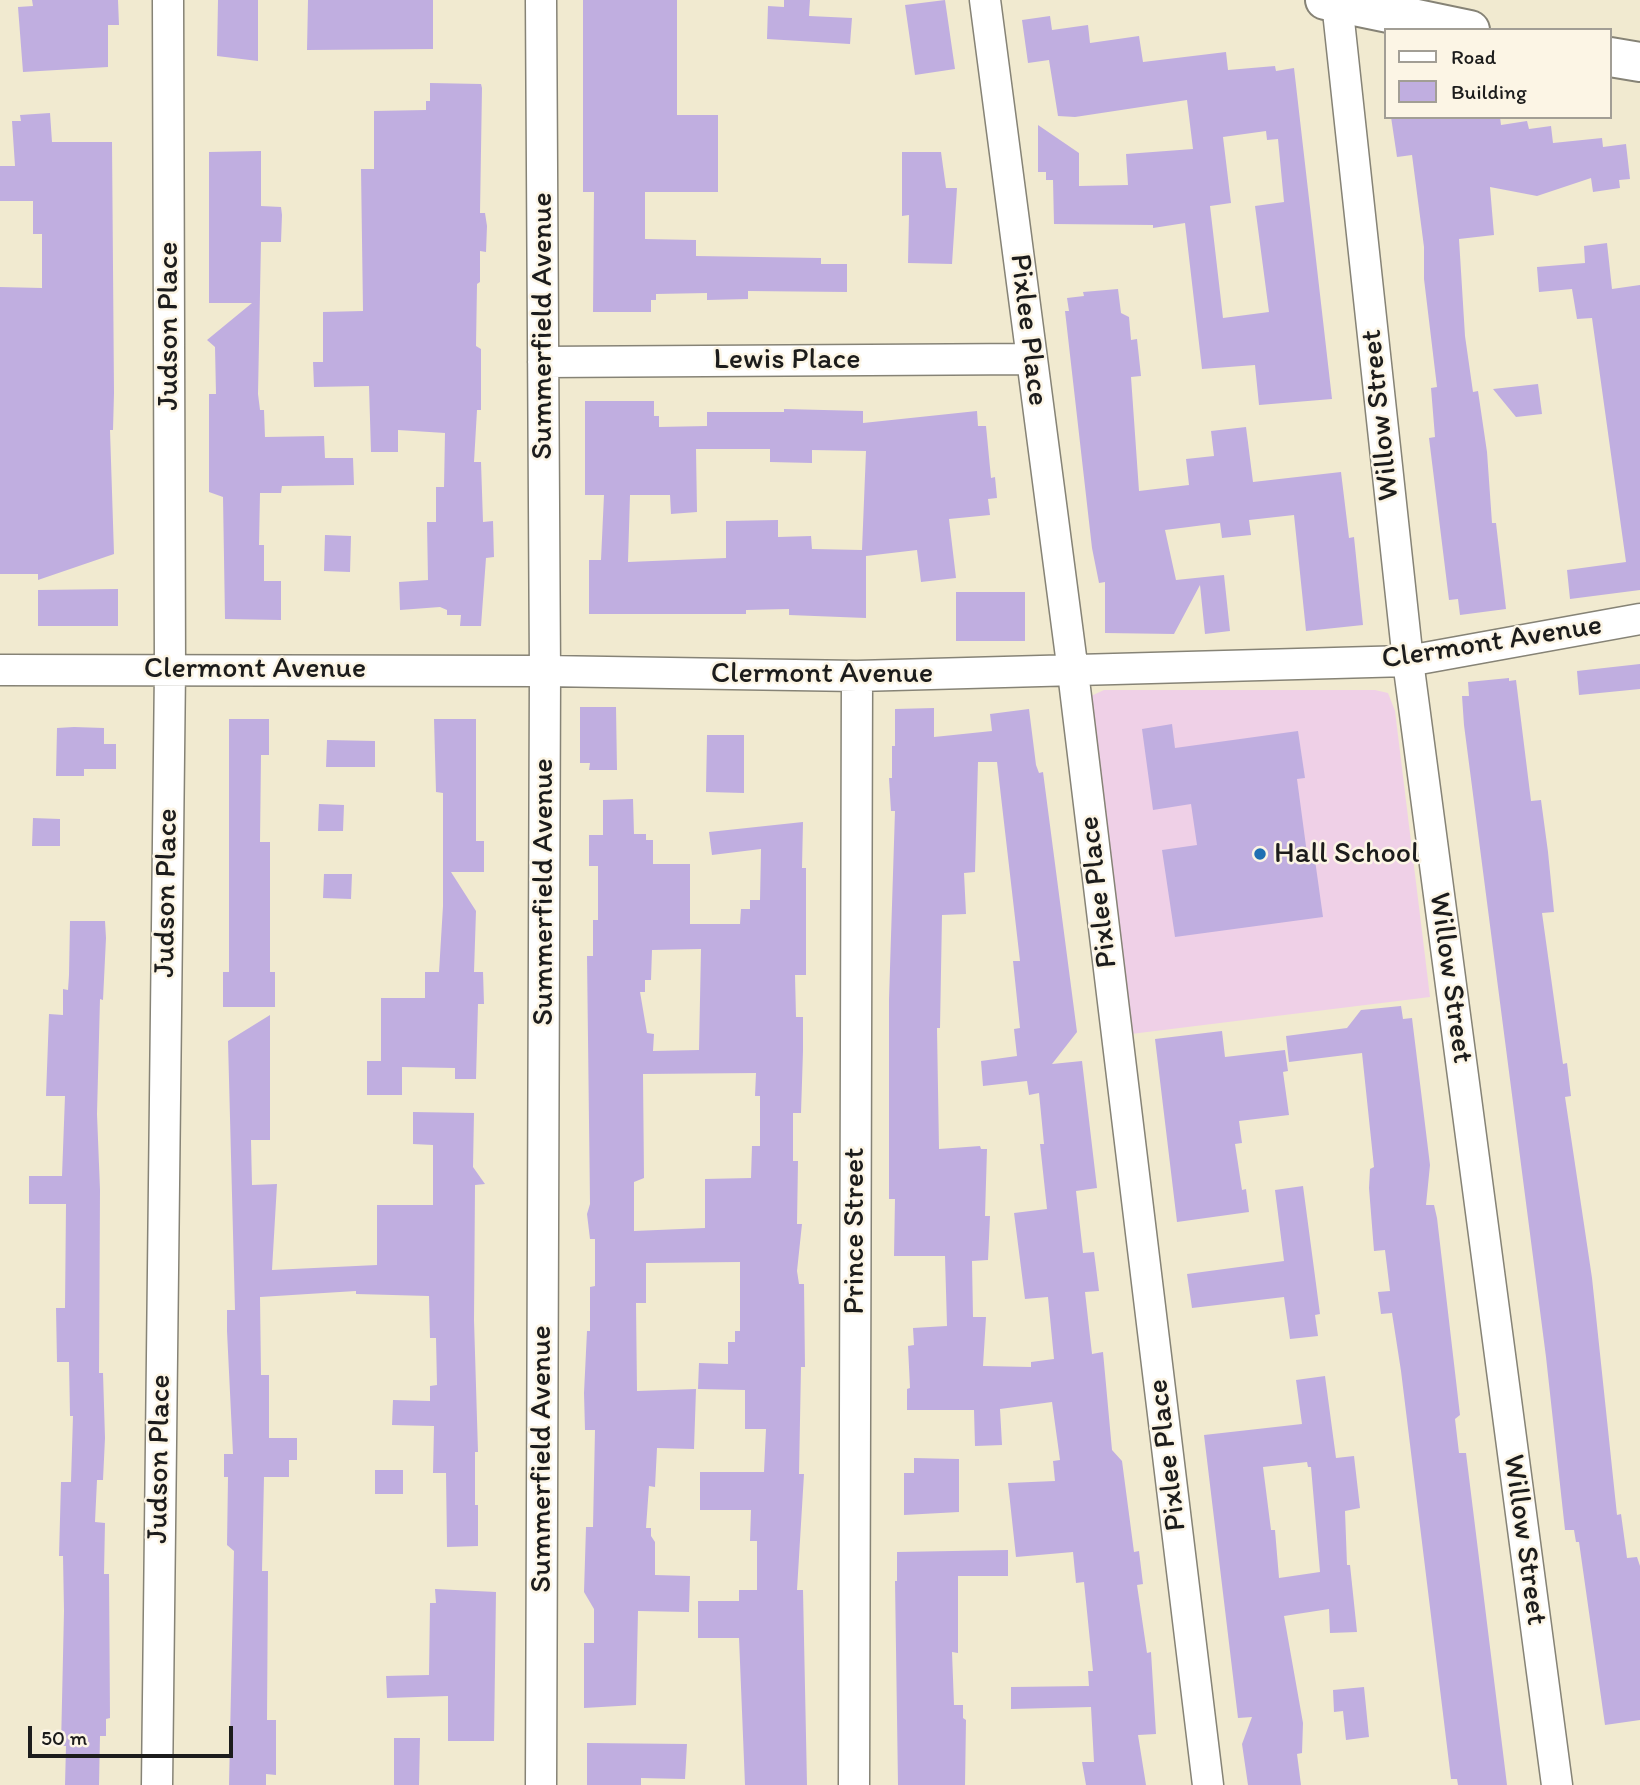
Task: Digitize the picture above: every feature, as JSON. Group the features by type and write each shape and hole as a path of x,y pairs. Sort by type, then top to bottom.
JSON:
{"main road":[{"path":"1331,1 1460,28"},
{"path":"1612,57 1640,62"}],"street":[{"name":"Judson Place","path":"156,1785 170,669 168,0"},
{"name":"Summerfield Avenue","path":"541,0 545,671 541,1785"},
{"name":"Pixlee Place","path":"985,0 1073,671 1208,1785"},
{"name":"Willow Street","path":"1331,1 1408,661 1557,1785"},
{"name":"Lewis Place","path":"543,362 1031,359"},
{"name":"Clermont Avenue","path":"0,670 545,671 857,676 1408,661 1640,619"},
{"name":"Prince Street","path":"854,1785 857,676"}],"shaded area":[{"name":"Hall School","path":"1104,690 1375,690 1388,693 1395,711 1430,997 1131,1034 1091,696"}],"building":[{"path":"32,0 118,0 119,25 108,25 108,67 23,72 18,7 33,6"},
{"path":"218,0 258,0 258,61 217,56"},
{"path":"308,0 433,0 433,49 307,50"},
{"path":"583,0 677,0 677,115 718,115 718,192 645,192 645,239 696,240 696,256 821,258 821,264 847,264 847,292 748,291 748,299 707,300 707,293 656,294 656,300 651,300 651,312 593,312 594,192 583,192"},
{"path":"784,0 810,0 809,16 852,18 850,44 767,39 768,6 784,7"},
{"path":"945,0 955,69 915,75 905,5"},
{"path":"1050,16 1052,30 1088,25 1090,43 1139,36 1143,62 1226,52 1228,70 1275,66 1276,71 1294,68 1332,399 1259,405 1255,365 1202,369 1185,223 1153,228 1153,225 1054,224 1053,180 1046,180 1046,172 1038,172 1038,125 1079,153 1079,186 1128,185 1126,154 1193,149 1187,100 1075,117 1058,116 1049,60 1028,63 1022,20","holes":["1266,131 1267,140 1278,139 1284,202 1255,206 1269,312 1223,318 1210,206 1231,203 1223,137"]},
{"path":"430,83 481,84 482,88 480,213 485,213 487,226 486,252 480,251 480,282 477,284 476,346 481,349 481,410 477,410 474,462 481,462 483,522 493,521 494,557 486,558 481,626 460,626 461,615 447,615 447,610 440,607 400,610 399,582 428,580 427,522 436,522 436,487 444,487 445,433 398,430 398,452 371,452 369,386 314,387 313,362 323,362 323,312 363,311 361,169 374,169 374,111 426,110 426,101 430,101"},
{"path":"50,113 52,142 112,142 114,393 113,430 110,430 114,554 38,580 38,574 0,574 0,287 42,288 42,234 33,234 33,201 0,201 0,166 15,166 12,121 21,121 20,115"},
{"path":"1391,119 1500,119 1501,125 1527,121 1529,129 1551,126 1553,143 1602,138 1603,147 1626,144 1630,179 1619,180 1620,188 1593,192 1591,178 1537,196 1490,187 1494,235 1459,239 1465,336 1473,392 1478,391 1487,452 1492,523 1496,523 1506,609 1460,615 1458,599 1449,600 1429,438 1435,437 1431,388 1437,387 1424,279 1424,247 1412,155 1397,157"},
{"path":"261,151 261,206 281,207 282,215 281,242 261,242 258,394 260,410 264,410 265,437 324,436 325,458 353,458 354,485 282,486 281,493 260,493 259,545 264,545 264,581 281,581 281,620 225,619 223,497 209,492 209,394 216,394 215,347 207,340 252,303 209,303 209,152"},
{"path":"902,152 941,152 946,188 957,188 952,264 908,263 909,215 902,216"},
{"path":"1607,243 1612,289 1640,285 1640,590 1570,599 1567,570 1626,562 1592,318 1577,319 1572,289 1539,292 1537,267 1585,263 1584,246"},
{"path":"1118,289 1121,313 1129,317 1131,340 1137,339 1141,376 1131,377 1139,491 1189,485 1186,459 1214,456 1211,431 1246,427 1253,482 1341,472 1349,538 1354,537 1363,625 1306,631 1294,515 1249,520 1251,535 1222,538 1220,523 1165,530 1176,580 1224,575 1230,631 1205,634 1200,585 1174,634 1105,633 1105,582 1099,583 1092,548 1065,311 1069,311 1067,298 1084,296 1083,292"},
{"path":"1538,384 1542,414 1516,417 1493,389"},
{"path":"585,401 654,401 654,416 659,416 659,427 707,426 707,412 784,412 784,409 863,411 863,423 977,411 978,426 986,426 991,478 995,477 997,498 988,499 990,515 949,519 956,578 921,582 917,550 866,556 866,618 789,615 789,609 746,610 746,614 589,614 589,560 601,560 604,495 585,495","holes":["696,449 770,449 770,462 812,463 812,450 866,451 862,550 812,549 811,536 778,537 778,520 726,521 726,558 628,562 630,495 670,495 671,514 697,512"]},
{"path":"325,535 351,536 350,572 324,571"},
{"path":"118,589 118,626 38,626 38,590"},
{"path":"956,592 1025,592 1025,641 956,641"},
{"path":"1640,664 1640,689 1579,695 1577,671"},
{"path":"1509,678 1509,681 1516,680 1531,801 1541,800 1548,852 1554,912 1542,913 1563,1064 1567,1063 1571,1096 1565,1097 1592,1278 1617,1515 1621,1514 1627,1558 1637,1557 1640,1566 1640,1720 1605,1725 1579,1542 1576,1542 1574,1530 1565,1530 1546,1357 1464,725 1462,696 1469,696 1468,682"},
{"path":"580,707 616,707 617,770 589,770 590,763 580,763"},
{"path":"934,708 934,737 992,731 990,714 1029,709 1036,765 1039,773 1043,772 1077,1032 1052,1064 1082,1061 1097,1188 1076,1191 1083,1253 1094,1252 1099,1291 1085,1292 1092,1354 1103,1352 1112,1450 1122,1461 1134,1552 1139,1551 1143,1584 1137,1585 1147,1653 1151,1652 1156,1734 1138,1735 1146,1785 1086,1785 1082,1762 1094,1762 1091,1707 1011,1709 1011,1687 1089,1686 1088,1671 1093,1671 1084,1582 1076,1583 1073,1552 1016,1557 1008,1483 1055,1481 1053,1461 1060,1460 1052,1402 1000,1409 1002,1445 975,1446 974,1410 907,1410 907,1389 910,1388 908,1346 914,1345 913,1328 947,1326 945,1256 894,1256 895,1199 889,1199 889,999 895,811 891,811 889,778 892,778 892,746 895,746 895,709","holes":["978,762 997,762 1020,961 1013,961 1020,1028 1014,1029 1017,1056 981,1061 983,1086 1027,1081 1029,1095 1039,1093 1044,1144 1040,1144 1047,1209 1014,1213 1025,1299 1048,1297 1054,1359 1031,1362 1031,1367 983,1366 986,1317 973,1317 972,1261 988,1260 990,1216 985,1216 987,1149 981,1149 980,1146 939,1149 937,1028 940,1028 942,915 966,914 964,873 975,872"]},
{"path":"229,719 269,719 269,755 261,755 260,842 270,842 270,972 275,972 275,1007 223,1007 223,972 229,972"},
{"path":"434,719 476,719 476,841 484,841 484,872 451,872 476,911 474,972 483,972 484,1004 478,1004 476,1079 455,1079 455,1068 402,1067 402,1095 367,1095 367,1061 381,1061 381,998 425,998 425,972 439,972 443,906 443,793 436,792"},
{"path":"1172,724 1175,748 1298,731 1305,778 1297,779 1308,861 1315,860 1323,917 1175,937 1162,850 1197,845 1191,804 1153,810 1142,729"},
{"path":"57,728 104,728 104,744 116,744 116,769 84,769 84,776 56,776"},
{"path":"707,735 744,735 744,793 706,792"},
{"path":"327,740 375,741 375,767 326,767"},
{"path":"633,799 634,834 646,834 646,840 653,840 653,864 690,864 690,924 740,924 741,909 750,909 750,900 760,900 761,849 712,855 709,832 803,822 806,975 795,975 796,1017 803,1017 803,1051 801,1113 793,1113 793,1161 798,1161 797,1224 802,1224 797,1271 799,1284 804,1284 805,1367 801,1367 799,1474 804,1474 797,1590 803,1590 807,1785 745,1785 739,1638 698,1638 698,1601 739,1601 739,1590 757,1590 757,1541 750,1541 751,1510 700,1510 700,1472 764,1472 766,1429 745,1429 745,1390 698,1389 699,1363 728,1364 728,1342 735,1342 735,1331 740,1331 740,1262 646,1263 646,1303 636,1303 637,1391 696,1389 694,1449 657,1448 655,1487 649,1486 646,1528 651,1528 651,1536 655,1542 655,1575 690,1576 689,1612 638,1611 636,1705 584,1708 584,1643 594,1643 594,1609 584,1592 586,1527 593,1527 595,1430 585,1430 584,1393 587,1331 590,1331 590,1287 595,1286 595,1239 590,1239 587,1214 590,1204 587,956 593,956 593,920 598,920 598,866 589,866 589,835 603,835 603,800","holes":["701,949 699,1050 653,1051 654,1034 647,1033 640,992 645,992 645,980 651,980 652,950","756,1073 755,1096 760,1096 760,1146 752,1146 751,1178 705,1179 705,1228 634,1231 634,1182 644,1178 643,1074"]},
{"path":"319,804 344,805 343,831 318,831"},
{"path":"33,818 60,819 60,846 32,846"},
{"path":"324,874 352,874 351,899 323,898"},
{"path":"70,921 105,921 106,938 103,1000 100,999 97,1114 100,1190 99,1373 103,1373 105,1438 103,1480 97,1480 95,1522 105,1523 104,1574 109,1574 110,1718 106,1719 106,1736 100,1736 99,1785 65,1785 66,1746 61,1746 64,1611 63,1556 59,1556 61,1482 71,1482 73,1416 70,1416 69,1362 57,1362 56,1308 65,1308 66,1204 29,1204 29,1176 62,1176 65,1096 46,1096 49,1014 63,1015 63,989 68,990"},
{"path":"1401,1006 1403,1019 1412,1018 1430,1165 1426,1205 1434,1205 1437,1218 1460,1415 1455,1419 1459,1453 1466,1453 1507,1785 1458,1785 1457,1779 1451,1779 1401,1371 1392,1313 1381,1314 1378,1292 1390,1291 1385,1250 1374,1251 1369,1188 1370,1169 1374,1167 1362,1053 1289,1062 1286,1036 1347,1028 1361,1010"},
{"path":"270,1015 270,1140 251,1140 252,1185 277,1184 272,1270 377,1265 377,1205 433,1205 433,1145 413,1144 413,1112 474,1113 473,1167 485,1184 475,1185 474,1320 478,1452 475,1452 475,1505 478,1505 478,1546 447,1547 446,1473 433,1473 434,1426 392,1425 393,1400 430,1401 430,1386 437,1385 436,1338 430,1338 429,1296 356,1294 356,1291 260,1297 261,1375 269,1375 269,1438 297,1438 297,1460 289,1460 289,1477 264,1477 262,1571 268,1571 267,1720 276,1720 276,1775 266,1774 266,1785 229,1785 234,1551 227,1545 228,1477 224,1477 224,1454 233,1454 227,1310 235,1310 228,1041"},
{"path":"1222,1031 1225,1057 1285,1050 1288,1071 1283,1072 1289,1115 1239,1121 1242,1143 1235,1144 1242,1190 1246,1189 1249,1212 1177,1222 1155,1039"},
{"path":"1303,1186 1320,1314 1315,1315 1318,1336 1290,1339 1284,1297 1192,1308 1187,1274 1284,1261 1275,1190"},
{"path":"1325,1376 1336,1458 1354,1456 1360,1508 1345,1511 1347,1565 1350,1565 1357,1632 1330,1633 1329,1609 1284,1616 1303,1723 1302,1753 1297,1754 1301,1785 1248,1785 1242,1744 1252,1717 1238,1718 1204,1435 1302,1424 1296,1380","holes":["1307,1462 1308,1467 1311,1467 1320,1572 1279,1578 1275,1530 1271,1530 1263,1467"]},
{"path":"914,1458 959,1459 959,1512 904,1515 904,1473 914,1473"},
{"path":"375,1470 403,1470 403,1494 375,1494"},
{"path":"1008,1550 1008,1576 958,1576 958,1653 952,1652 954,1705 963,1705 963,1718 966,1720 965,1785 898,1785 895,1581 897,1552"},
{"path":"435,1589 496,1592 494,1741 448,1741 448,1696 387,1698 386,1676 429,1675 430,1603 436,1603"},
{"path":"1364,1687 1369,1737 1346,1740 1343,1711 1334,1712 1333,1690"},
{"path":"394,1738 420,1738 419,1785 394,1785"},
{"path":"587,1743 687,1744 685,1779 641,1778 641,1785 587,1785"}],"place":[{"name":"Hall School","path":"1260,854"}]}
